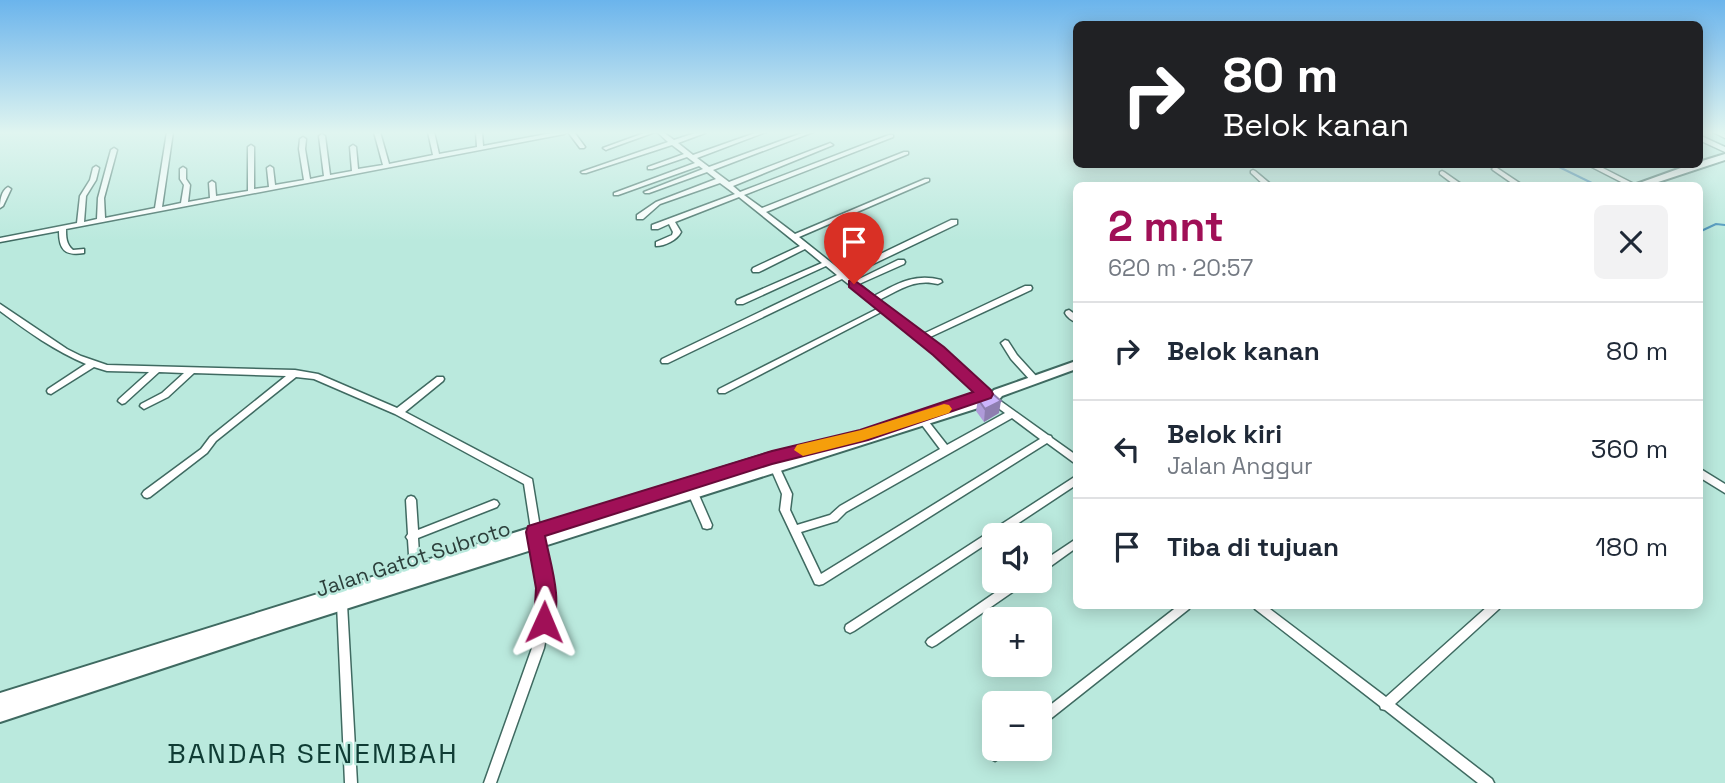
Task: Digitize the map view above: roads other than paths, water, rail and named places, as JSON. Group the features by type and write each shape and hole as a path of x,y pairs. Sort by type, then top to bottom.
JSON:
{"main road":[{"path":"1647,182 1689,169"},
{"name":"Jalan Gatot Subroto","path":"0,714 342,604 536,537 693,493 773,462 864,438 1073,366"},
{"path":"864,438 992,395"},
{"path":"0,701 415,570 536,537 773,462"}],"street":[{"path":"80,224 83,196 93,180 96,169"},
{"path":"100,220 101,198 109,169"},
{"path":"158,209 164,169"},
{"path":"183,169 183,179 187,185 184,204"},
{"path":"251,169 251,191"},
{"path":"270,169 272,187"},
{"path":"306,169 307,180"},
{"path":"326,169 327,177"},
{"path":"0,240 368,169"},
{"path":"584,172 594,169"},
{"path":"616,194 671,169"},
{"path":"647,192 713,169"},
{"path":"640,217 658,203 763,169"},
{"path":"655,227 806,169"},
{"path":"761,211 867,169"},
{"path":"1495,169 1515,182"},
{"path":"1598,169 1627,182"},
{"path":"709,170 1013,413 1073,457"},
{"path":"1253,172 1265,182"},
{"path":"1442,173 1455,182"},
{"path":"794,237 927,180"},
{"path":"212,183 213,198"},
{"path":"0,206 8,189"},
{"path":"659,244 675,236 677,232 671,222"},
{"path":"665,361 954,222"},
{"path":"63,228 62,238 66,248 71,252 81,251"},
{"path":"756,270 806,246"},
{"path":"854,284 901,262"},
{"path":"740,302 827,263"},
{"path":"873,300 918,278 928,277 938,282"},
{"path":"922,338 1028,288"},
{"path":"0,307 46,340 93,365 121,370 295,373 327,379 398,412 529,482 545,588 544,622 538,648 490,783"},
{"path":"722,391 884,308"},
{"path":"1004,343 1034,379"},
{"path":"51,391 93,365"},
{"path":"122,401 155,371"},
{"path":"144,407 165,395 190,372"},
{"path":"147,494 204,451 214,439 295,373"},
{"path":"398,412 440,379"},
{"path":"794,530 833,518 843,509 945,449 1013,413"},
{"path":"922,419 945,449"},
{"path":"773,462 787,494 785,510 819,581 1048,438"},
{"path":"1703,475 1725,489"},
{"path":"850,628 1073,482"},
{"path":"693,493 707,525"},
{"path":"411,500 411,537 415,570"},
{"path":"411,537 494,503"},
{"path":"1052,560 1073,545"},
{"path":"932,642 1003,593"},
{"path":"342,604 351,783"},
{"path":"1052,711 1181,609"},
{"path":"1263,609 1488,783"},
{"path":"1385,705 1492,609"}],"waterway":[{"path":"1562,169 1590,182"},
{"path":"1703,230 1716,224 1725,225"}],"district":[{"name":"BANDAR SENEMBAH","path":"313,753"}]}
